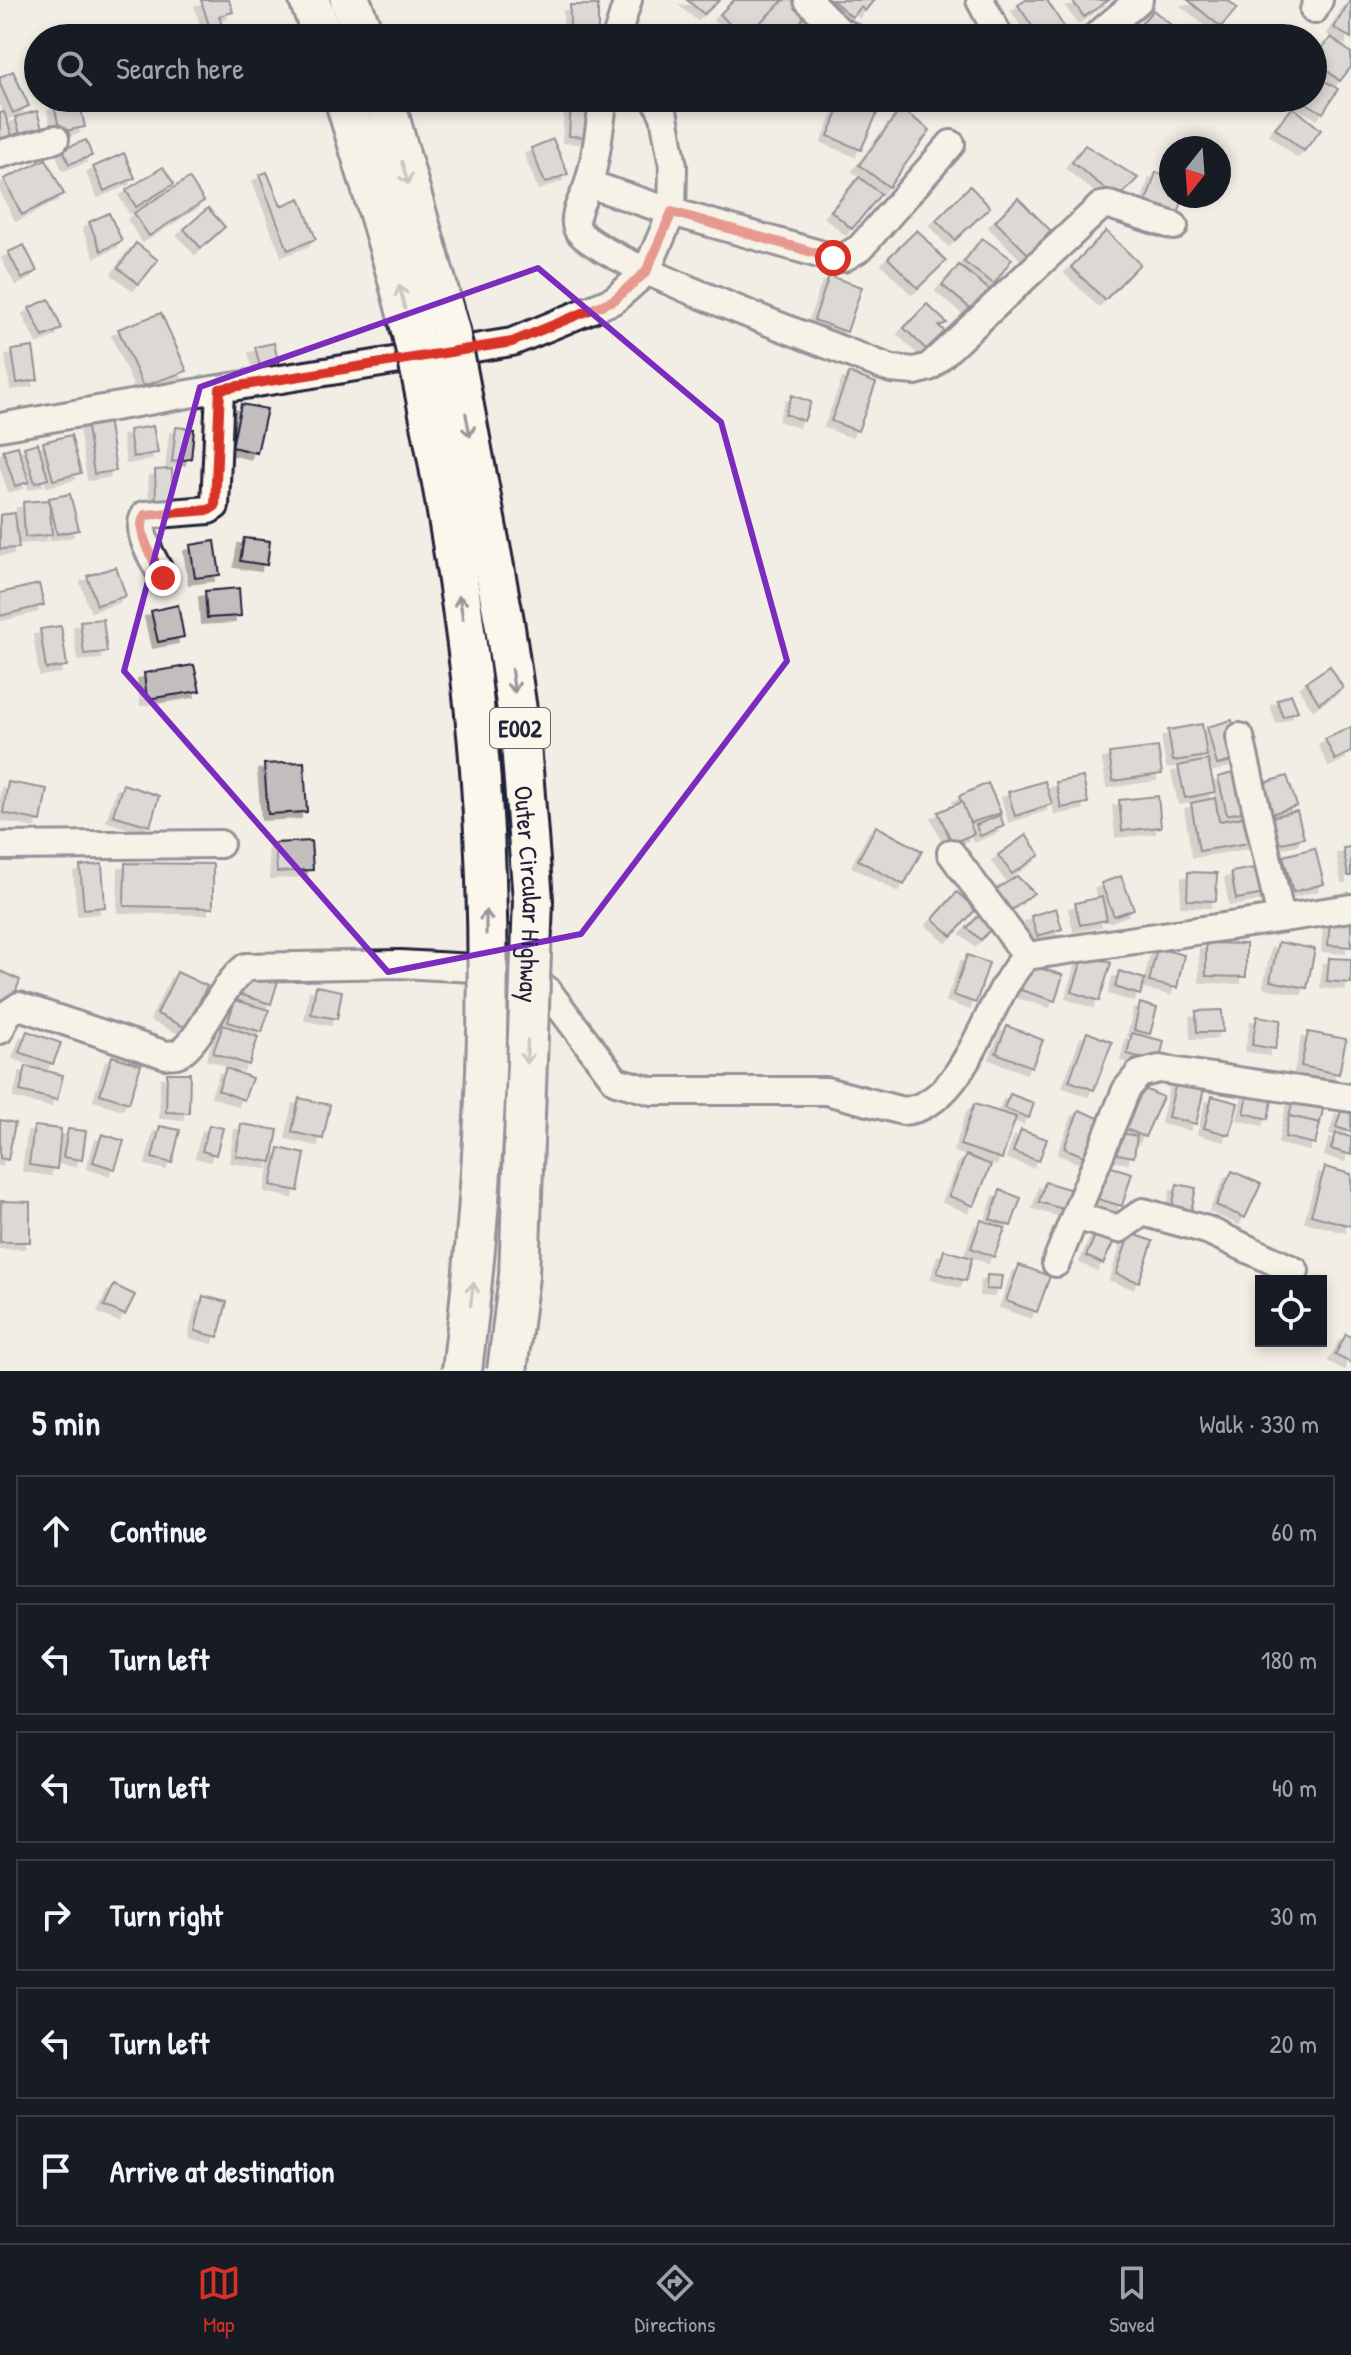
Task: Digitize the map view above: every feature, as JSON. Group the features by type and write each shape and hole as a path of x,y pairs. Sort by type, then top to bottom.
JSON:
{"highway":[{"path":"309,0 318,24"},
{"path":"350,0 359,24"},
{"name":"Outer Circular Highway","path":"348,112 395,269 425,395 458,586 476,723 486,884 485,1060 474,1277 462,1371"},
{"name":"Outer Circular Highway","path":"388,112 450,331 504,621 520,731 533,900 519,1276 507,1371"}],"street":[{"path":"620,24 628,0"},
{"path":"808,0 832,24"},
{"path":"980,0 993,24"},
{"path":"1111,24 1139,0"},
{"path":"602,112 589,184 575,219 577,231 646,272 891,369 915,371 929,367 1101,206 1109,205 1174,226"},
{"path":"0,427 512,342 614,300 646,272 672,212 673,166 662,112"},
{"path":"0,154 55,139"},
{"path":"589,184 672,212 833,258 843,258 860,248 951,144"},
{"path":"163,578 140,529 142,520 145,515 209,510 215,506 220,389"},
{"path":"1240,737 1281,918"},
{"path":"0,846 220,844"},
{"path":"951,853 1027,956"},
{"path":"0,1030 7,1014 19,1006 166,1055 179,1053 233,976 246,967 400,964 511,970 547,990 616,1081 652,1091 826,1091 903,1111 915,1110 935,1101 972,1052 1015,968 1027,956 1351,908"},
{"path":"1056,1263 1126,1090 1139,1074 1159,1069 1351,1098"},
{"path":"1075,1216 1119,1229 1143,1212 1207,1230 1295,1271"}],"highlighted area":[{"path":"538,268 721,422 787,661 581,934 388,972 124,671 200,387"}],"building":[{"path":"201,0 229,0 233,12 219,16 222,24 209,24"},
{"path":"687,0 720,0 704,14"},
{"path":"734,0 784,0 759,24 729,24 720,14"},
{"path":"784,0 798,0 807,9 800,24 759,24"},
{"path":"832,0 874,0 865,11 861,7 852,17"},
{"path":"1026,0 1047,0 1062,24 1031,24 1018,5"},
{"path":"1072,0 1109,0 1084,17"},
{"path":"1188,0 1228,0 1237,8 1224,24 1217,24"},
{"path":"1351,0 1351,38 1334,28"},
{"path":"570,5 598,5 598,24 570,24"},
{"path":"1153,10 1170,24 1141,24"},
{"path":"804,16 814,24 800,24"},
{"path":"1331,37 1351,53 1351,67 1340,81 1327,70 1327,42"},
{"path":"13,71 24,95 24,108 13,113 0,77"},
{"path":"1327,82 1338,89 1327,107"},
{"path":"4,112 12,136 0,140 0,113"},
{"path":"37,112 42,128 20,134 15,117"},
{"path":"56,112 82,112 85,127 60,132"},
{"path":"570,112 593,112 591,137 569,136"},
{"path":"838,112 878,112 861,150 828,136"},
{"path":"899,112 905,112 930,130 889,187 859,165"},
{"path":"1289,112 1299,112 1321,130 1304,151 1275,128"},
{"path":"553,139 568,174 545,183 531,148"},
{"path":"86,140 92,156 69,164 63,149"},
{"path":"1085,145 1138,178 1118,199 1072,162"},
{"path":"124,153 135,178 104,191 93,167"},
{"path":"46,159 64,194 22,215 4,179"},
{"path":"163,167 174,184 136,207 126,190"},
{"path":"267,172 281,206 300,198 316,239 288,250 259,175"},
{"path":"1156,172 1159,173 1159,208 1180,208 1176,220 1144,209"},
{"path":"859,177 881,194 852,229 831,211"},
{"path":"189,178 204,201 149,236 134,213"},
{"path":"970,186 990,207 955,240 936,220"},
{"path":"1018,198 1051,231 1028,254 995,221"},
{"path":"208,208 225,227 201,248 184,229"},
{"path":"109,213 122,241 101,251 89,222"},
{"path":"917,230 946,261 918,288 888,258"},
{"path":"1106,231 1140,264 1105,300 1071,267"},
{"path":"982,238 1012,259 994,284 964,262"},
{"path":"136,243 158,260 139,284 118,268"},
{"path":"24,245 37,271 22,279 8,252"},
{"path":"959,265 992,292 975,312 942,285"},
{"path":"829,276 862,287 847,332 814,320"},
{"path":"49,299 62,329 43,337 29,308"},
{"path":"927,304 947,323 939,326 952,338 934,357 904,328"},
{"path":"161,313 187,371 143,386 118,329"},
{"path":"274,343 280,370 262,374 255,347"},
{"path":"33,347 38,380 17,383 12,350"},
{"path":"849,373 876,383 858,431 831,421"},
{"path":"792,395 811,402 804,421 785,414"},
{"path":"241,404 267,409 257,453 232,447"},
{"path":"108,418 116,471 94,474 86,421"},
{"path":"153,426 158,453 133,457 129,430"},
{"path":"176,427 194,429 191,459 172,462"},
{"path":"71,435 81,473 53,480 43,442"},
{"path":"38,443 48,479 35,483 24,447"},
{"path":"18,446 29,482 15,486 3,450"},
{"path":"172,469 173,499 156,499 155,470"},
{"path":"70,494 79,530 57,534 49,498"},
{"path":"49,500 52,535 25,537 23,502"},
{"path":"15,513 19,548 0,549 0,515"},
{"path":"244,538 270,541 267,565 240,561"},
{"path":"215,541 220,575 195,578 190,545"},
{"path":"116,567 126,596 97,605 87,576"},
{"path":"39,584 44,605 0,616 0,593"},
{"path":"239,588 241,616 207,618 205,591"},
{"path":"178,605 184,637 158,642 151,611"},
{"path":"103,619 107,652 84,654 80,621"},
{"path":"61,626 67,666 46,669 40,629"},
{"path":"194,665 200,691 147,699 144,673"},
{"path":"1330,666 1343,688 1319,703 1306,682"},
{"path":"1291,694 1298,711 1283,717 1277,700"},
{"path":"1232,720 1243,758 1217,765 1207,727"},
{"path":"1202,724 1207,756 1173,761 1168,730"},
{"path":"1351,727 1351,752 1335,760 1325,739"},
{"path":"1158,747 1162,774 1113,781 1109,753"},
{"path":"1208,760 1215,792 1185,798 1178,766"},
{"path":"304,762 307,812 268,814 264,764"},
{"path":"1244,770 1254,809 1227,815 1218,777"},
{"path":"1287,776 1297,806 1264,816 1254,786"},
{"path":"1083,777 1088,803 1061,808 1056,782"},
{"path":"1045,781 1052,804 1015,816 1008,792"},
{"path":"8,782 47,789 41,821 3,813"},
{"path":"988,783 1001,813 970,823 959,796"},
{"path":"123,784 159,796 150,826 113,815"},
{"path":"1158,796 1161,827 1122,831 1119,800"},
{"path":"1215,798 1219,821 1256,815 1261,841 1199,851 1191,803"},
{"path":"962,802 974,834 952,843 938,812"},
{"path":"1297,811 1304,838 1273,845 1266,818"},
{"path":"1000,815 1004,826 980,836 976,825"},
{"path":"876,826 922,851 904,885 858,860"},
{"path":"1026,835 1040,855 1012,874 998,855"},
{"path":"311,841 313,870 277,872 275,843"},
{"path":"1351,847 1351,876 1348,876 1343,848"},
{"path":"1315,848 1324,884 1293,892 1283,856"},
{"path":"125,863 213,864 213,908 124,906"},
{"path":"102,864 105,907 84,909 80,866"},
{"path":"1266,866 1271,893 1236,899 1231,872"},
{"path":"1188,872 1217,873 1216,901 1187,900"},
{"path":"1017,876 1034,893 1010,911 995,890"},
{"path":"1121,876 1134,909 1114,916 1101,883"},
{"path":"957,892 976,909 952,936 933,919"},
{"path":"1102,897 1107,920 1080,925 1075,903"},
{"path":"1056,908 1062,929 1037,936 1031,916"},
{"path":"982,912 995,924 981,940 967,928"},
{"path":"1330,920 1351,921 1351,947 1328,945"},
{"path":"1278,942 1315,949 1307,988 1270,981"},
{"path":"1206,943 1246,944 1246,977 1206,976"},
{"path":"1157,948 1184,955 1177,988 1149,982"},
{"path":"1084,954 1111,963 1099,1001 1072,992"},
{"path":"967,955 989,963 976,1003 953,995"},
{"path":"1329,958 1351,959 1351,983 1327,981"},
{"path":"1029,965 1063,975 1055,1001 1021,990"},
{"path":"0,971 20,980 10,1006 0,1002"},
{"path":"246,971 278,981 271,1004 239,994"},
{"path":"1119,971 1145,979 1140,995 1115,987"},
{"path":"177,972 207,986 187,1028 157,1014"},
{"path":"316,986 342,991 337,1019 311,1014"},
{"path":"235,1000 269,1010 262,1032 228,1022"},
{"path":"1140,1003 1157,1008 1150,1034 1134,1030"},
{"path":"1222,1010 1223,1032 1197,1032 1196,1011"},
{"path":"1257,1016 1281,1020 1275,1049 1252,1045"},
{"path":"223,1025 258,1037 249,1065 213,1053"},
{"path":"1007,1026 1043,1040 1032,1067 996,1053"},
{"path":"27,1031 61,1043 53,1064 19,1052"},
{"path":"1087,1032 1112,1042 1094,1090 1069,1081"},
{"path":"1308,1032 1346,1039 1339,1074 1301,1066"},
{"path":"1132,1033 1164,1041 1159,1062 1127,1054"},
{"path":"112,1056 141,1065 129,1103 100,1094"},
{"path":"26,1066 63,1075 57,1100 20,1091"},
{"path":"226,1068 252,1078 244,1100 218,1090"},
{"path":"167,1073 190,1073 189,1113 166,1112"},
{"path":"1176,1082 1204,1089 1196,1124 1168,1117"},
{"path":"1138,1086 1163,1097 1145,1137 1121,1127"},
{"path":"1249,1090 1273,1096 1268,1119 1244,1113"},
{"path":"1295,1093 1325,1100 1320,1123 1289,1116"},
{"path":"1010,1094 1034,1103 1029,1118 1004,1108"},
{"path":"1212,1096 1238,1103 1230,1135 1204,1128"},
{"path":"299,1098 330,1105 323,1139 292,1132"},
{"path":"974,1104 1016,1117 1002,1159 960,1145"},
{"path":"1342,1108 1351,1111 1351,1132 1336,1127"},
{"path":"1079,1110 1106,1121 1091,1159 1064,1148"},
{"path":"1289,1116 1320,1123 1315,1144 1285,1137"},
{"path":"0,1120 15,1123 8,1160 0,1158"},
{"path":"241,1124 278,1130 272,1162 236,1156"},
{"path":"209,1125 223,1128 216,1155 202,1151"},
{"path":"34,1126 61,1129 57,1169 29,1165"},
{"path":"160,1126 180,1130 172,1163 152,1158"},
{"path":"68,1129 86,1131 82,1160 63,1157"},
{"path":"1021,1130 1047,1139 1039,1161 1013,1152"},
{"path":"1116,1132 1137,1136 1134,1157 1112,1153"},
{"path":"1336,1133 1351,1137 1351,1155 1331,1149"},
{"path":"102,1134 124,1141 115,1169 93,1162"},
{"path":"279,1148 305,1154 298,1191 271,1185"},
{"path":"966,1155 991,1165 974,1206 949,1196"},
{"path":"1108,1166 1132,1173 1122,1206 1098,1199"},
{"path":"1325,1167 1351,1174 1351,1226 1311,1215"},
{"path":"1232,1171 1261,1184 1245,1218 1216,1205"},
{"path":"1045,1182 1072,1190 1066,1210 1039,1202"},
{"path":"1177,1184 1196,1188 1190,1216 1171,1212"},
{"path":"1000,1190 1021,1198 1011,1226 990,1219"},
{"path":"1,1201 30,1202 30,1242 0,1242"},
{"path":"981,1220 1005,1228 994,1257 971,1248"},
{"path":"1098,1229 1116,1237 1103,1264 1086,1256"},
{"path":"1130,1233 1153,1241 1139,1282 1116,1274"},
{"path":"944,1250 972,1258 966,1281 937,1273"},
{"path":"1019,1265 1050,1276 1037,1312 1006,1301"},
{"path":"987,1275 1002,1276 1000,1290 986,1289"},
{"path":"114,1285 135,1295 125,1315 104,1306"},
{"path":"203,1296 227,1302 218,1337 195,1331"},
{"path":"1346,1334 1351,1337 1351,1363 1335,1355"}],"route":[{"path":"163,578 140,529 142,520 145,515 209,510 215,506 220,389 512,342 614,300 646,272 672,212 833,258"}]}
